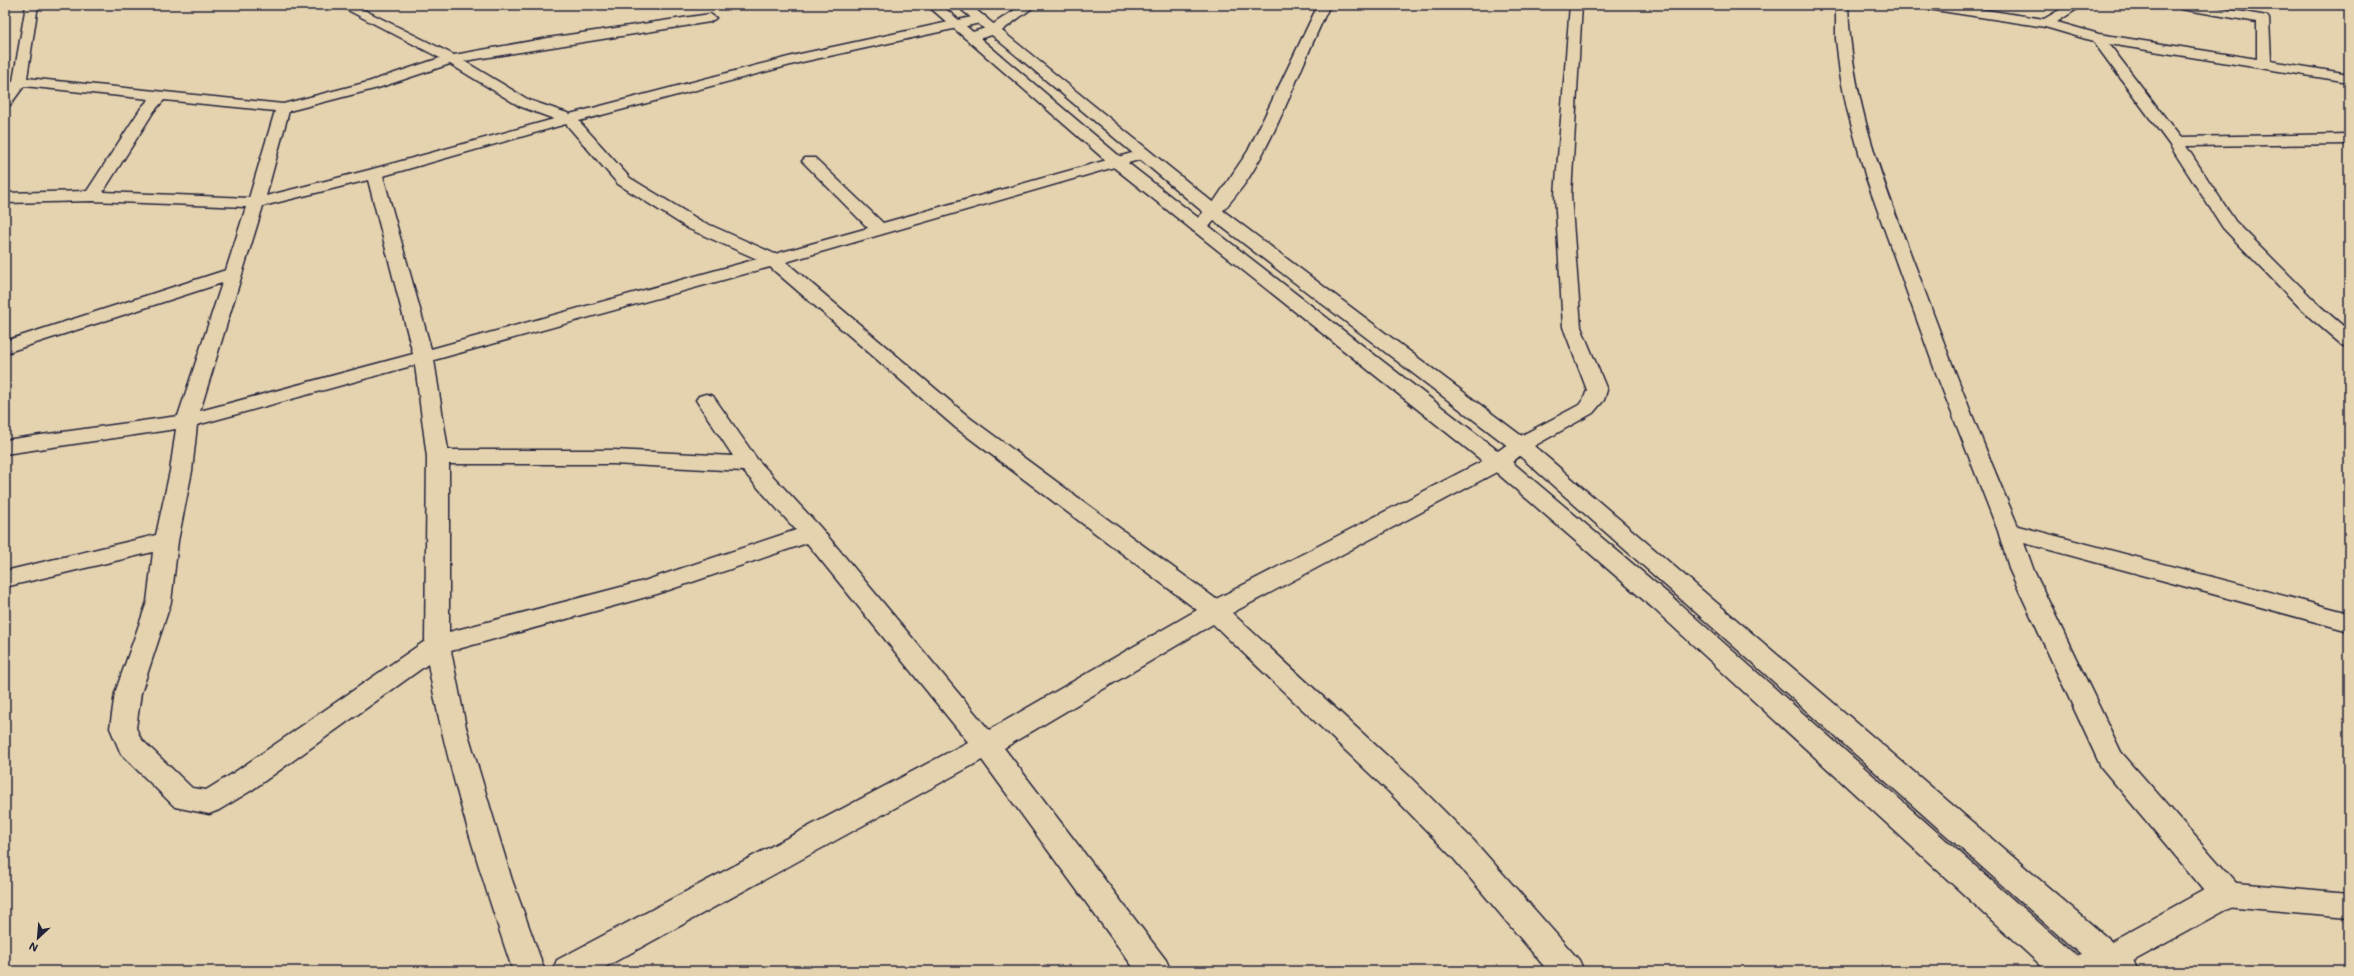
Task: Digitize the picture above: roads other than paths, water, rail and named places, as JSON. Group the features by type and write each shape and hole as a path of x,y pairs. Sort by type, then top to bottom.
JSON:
{"street":[{"path":"5,102 20,81 32,5"},
{"path":"349,5 452,59 490,84 524,103 569,119 624,181 695,225 772,260 963,423 1215,611 1399,784 1464,850 1568,971"},
{"path":"933,5 975,28 1144,154 1215,213 1520,445 2115,965"},
{"path":"962,5 975,28 1118,163 1498,462 1669,608 2070,971"},
{"path":"5,198 92,196 256,203 374,174 569,119 800,58 975,28 1030,5"},
{"path":"1199,228 1215,213 1250,162 1324,5"},
{"path":"568,971 986,745 1215,611 1498,462 1520,445 1586,409 1594,400 1597,390 1572,327 1563,195 1576,5"},
{"path":"1842,5 1841,26 1846,68 1863,140 1888,217 1968,435 2009,531 2022,571 2111,759 2226,894 2115,965 2078,971"},
{"path":"1928,5 2046,23 2098,38 2349,78"},
{"path":"2046,23 2078,5"},
{"path":"2181,5 2263,19"},
{"path":"2262,5 2264,65"},
{"path":"20,81 161,94 283,108 373,85 452,59 548,42 710,18"},
{"path":"2098,38 2176,142 2229,224 2314,311 2349,341"},
{"path":"92,196 148,108 161,94"},
{"path":"283,108 256,203 232,274 187,421 182,471 166,541 159,602 128,693 123,728 131,746 185,799 209,802 242,782 437,646 649,588 812,533"},
{"path":"2176,142 2349,140"},
{"path":"5,447 187,421 598,310 1118,163 1144,154"},
{"path":"810,161 880,230"},
{"path":"374,174 424,357 438,457 437,646 453,726 496,880 529,971"},
{"path":"5,347 232,274"},
{"path":"706,400 749,464 812,533 986,745 1155,971"},
{"path":"438,457 614,457 749,464"},
{"path":"2009,531 2349,622"},
{"path":"5,579 166,541"}],"lane":[{"path":"2226,894 2349,905"}]}
